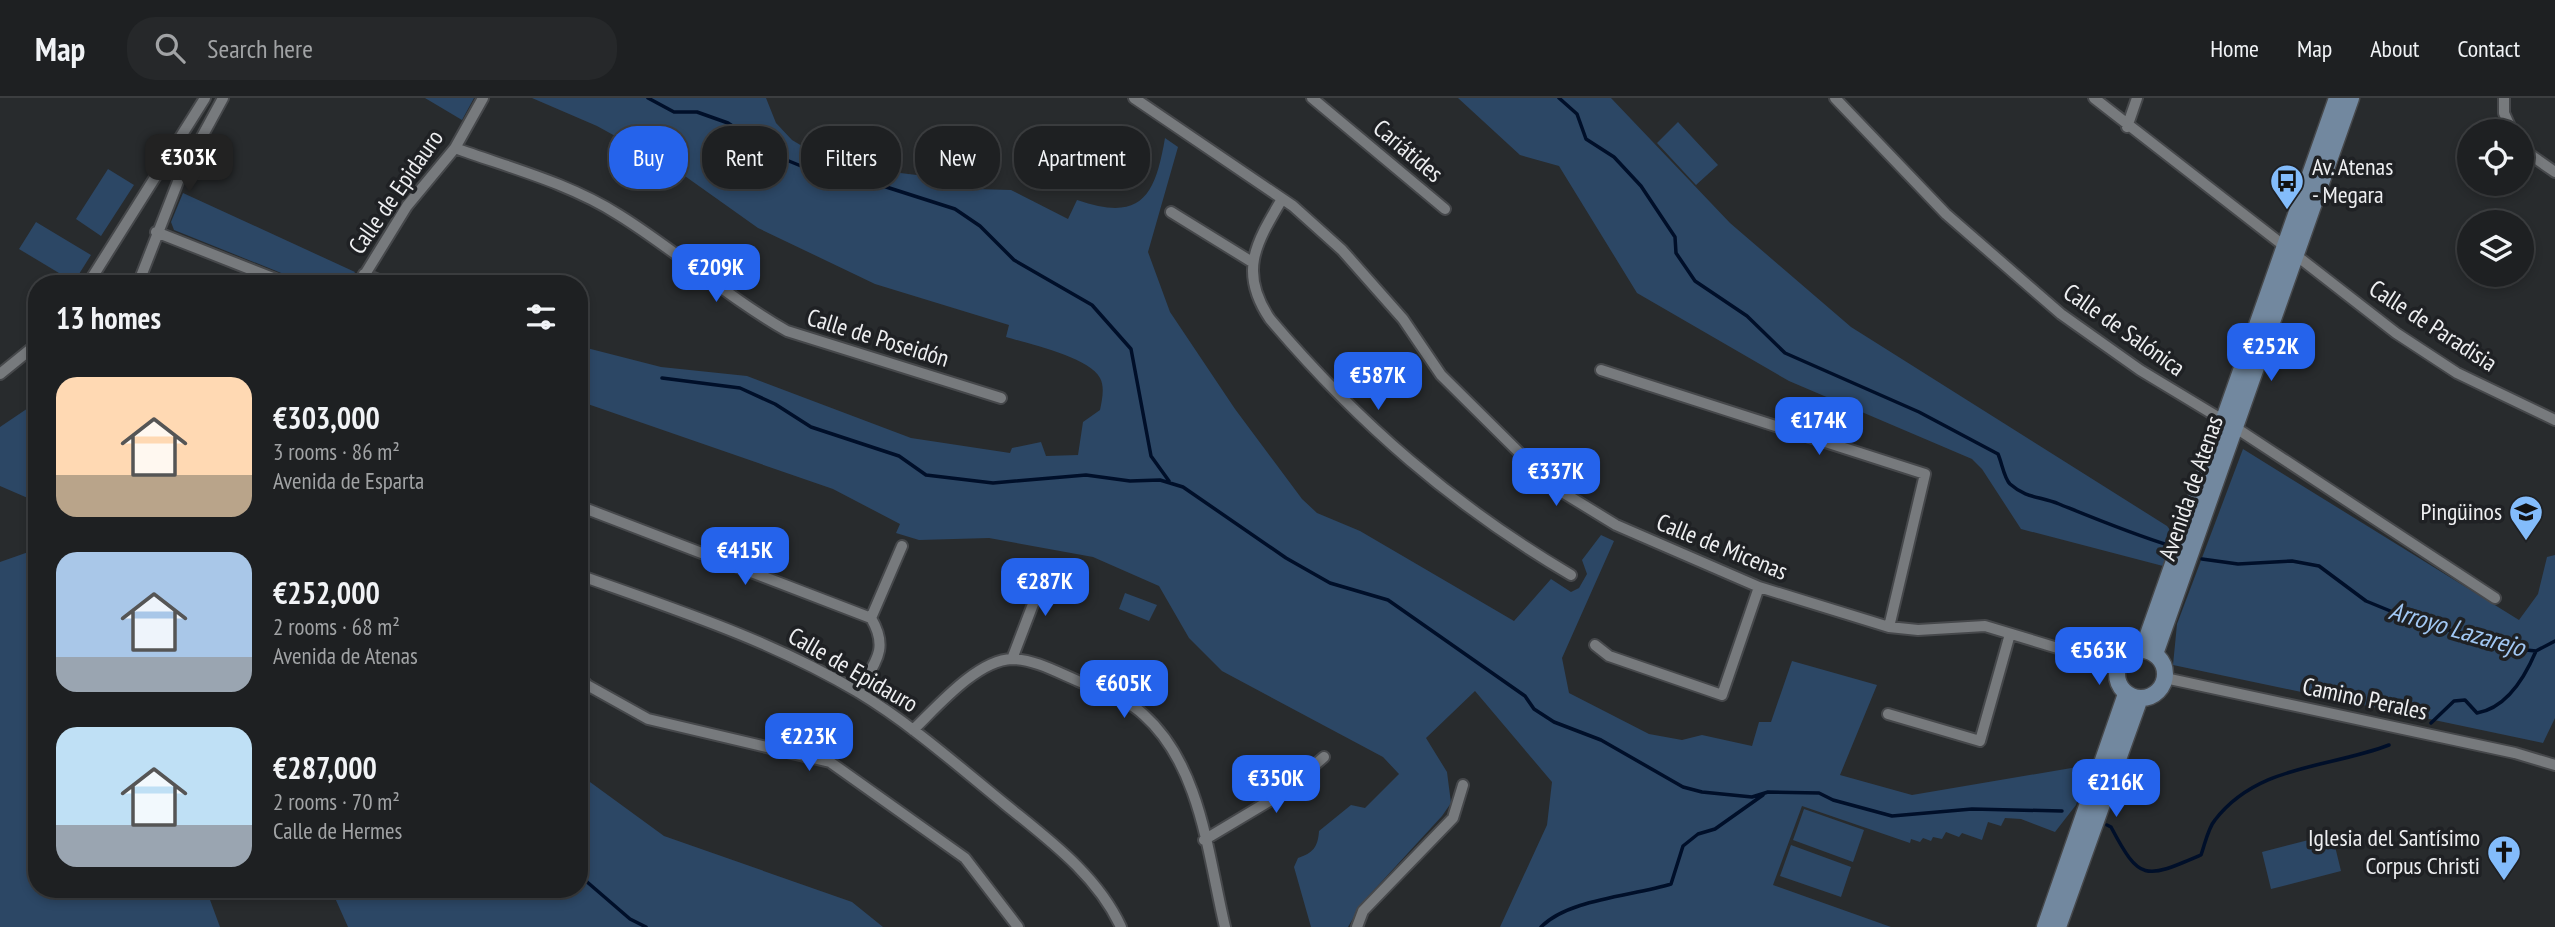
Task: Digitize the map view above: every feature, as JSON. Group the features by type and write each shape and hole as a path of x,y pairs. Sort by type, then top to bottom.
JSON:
{"main road":[{"name":"Avenida de Atenas","path":"2149,652 2290,250 2337,98"},
{"name":"Avenida de Atenas","path":"2290,250 2351,98"},
{"path":"2130,652 2149,652 2164,664 2165,678 2156,693 2133,696 2117,681 2117,666 2130,652"},
{"path":"2045,927 2133,696"},
{"path":"2058,927 2133,696"}],"street":[{"path":"94,275 205,98"},
{"path":"141,275 179,179 223,98"},
{"name":"Calle de Epidauro","path":"364,275 407,206 455,148 483,98"},
{"name":"Calle de Micenas","path":"1134,98 1282,199 1342,250 1403,319 1441,374 1554,487 1638,536 1759,587 1889,627 1918,631 1985,626 2117,666"},
{"name":"Cariátides","path":"1312,98 1445,209"},
{"name":"Calle de Salónica","path":"1835,98 1946,214 2061,314 2140,370 2230,425 2495,598"},
{"name":"Calle de Paradisia","path":"2094,98 2127,127 2396,333 2447,366 2555,420"},
{"path":"2127,127 2137,98"},
{"path":"2504,98 2507,119"},
{"name":"Calle de Poseidón","path":"455,148 576,191 619,215 756,313 787,331 1001,398"},
{"path":"2534,157 2555,172"},
{"path":"160,169 168,169 179,179"},
{"path":"1282,199 1258,239 1252,262 1258,296 1270,319 1383,440 1512,540 1572,575"},
{"path":"1171,212 1252,262"},
{"path":"156,232 265,275"},
{"path":"0,373 28,351"},
{"path":"1601,370 1925,474 1889,627"},
{"path":"588,509 871,618 880,633 881,650 858,692"},
{"path":"871,618 902,546"},
{"path":"1012,659 1048,565"},
{"name":"Calle de Epidauro","path":"588,578 765,643 858,692 913,730 1076,862 1114,910 1121,927"},
{"path":"1595,645 1609,656 1722,695 1759,587"},
{"path":"1888,714 1980,741 2010,634"},
{"path":"913,730 964,682 987,667 1012,659 1066,676 1123,700 1144,715 1174,748 1190,786 1225,927"},
{"name":"Camino Perales","path":"2165,678 2515,753 2555,765"},
{"path":"588,686 648,719 830,762 965,858 1018,927"},
{"path":"1204,840 1281,794 1324,757"},
{"path":"1357,927 1363,911 1453,818 1463,785"}],"shaded area":[{"path":"425,98 474,98 462,120"},
{"path":"532,98 766,98 779,126 702,126 702,188 688,178 688,126 609,126 609,133"},
{"path":"1458,98 1611,98 1730,223 1851,327 2167,526 2174,535 2163,566 2021,529 1982,469 1972,459 1789,381 1637,293 1559,166 1520,155"},
{"path":"1678,122 1718,165 1696,185 1657,143"},
{"path":"787,135 801,145 801,189 901,189 901,173 915,175 915,189 1011,190 1068,219 1077,200 1116,208 1130,206 1141,199 1156,176 1165,138 1178,147 1148,252 1170,312 1235,409 1302,499 1317,513 1360,531 1514,621 1551,579 1571,592 1579,588 1587,574 1582,560 1601,535 1614,541 1562,658 1569,693 1649,734 1682,740 1702,735 1752,746 1759,722 1771,722 1792,661 1877,685 1840,775 1912,795 2089,765 2076,805 2055,832 2021,819 2005,818 2001,826 1988,822 1982,840 1962,833 1959,837 1946,832 1942,839 1933,837 1931,841 1923,838 1920,842 1911,839 1910,843 1802,806 1773,885 1891,927 1500,927 1547,825 1552,782 1475,691 1426,738 1447,772 1451,803 1442,816 1362,903 1348,927 1311,927 1294,867 1298,858 1314,849 1319,831 1351,805 1365,808 1399,774 1383,757 1222,671 1189,638 1159,586 1093,557 989,538 919,540 896,533 900,524 833,489 588,404 588,348 661,367 747,376 911,438 1010,453 1012,448 1041,442 1046,456 1078,455 1083,422 1100,410 1102,402 1102,382 1094,370 1058,352 1006,337 1009,325 875,284 758,228 703,189 787,189"},
{"path":"108,169 134,185 101,236 76,219"},
{"path":"183,193 355,272 353,275 286,275 174,230 171,222"},
{"path":"36,222 91,255 78,275 62,275 19,249"},
{"path":"28,408 28,498 0,486 0,427"},
{"path":"2243,449 2519,620 2538,594 2547,557 2555,555 2555,718 2543,743 2173,665 2177,624"},
{"path":"28,552 28,898 209,898 220,927 0,927 0,562"},
{"path":"1125,593 1157,605 1149,621 1119,609"},
{"path":"588,781 664,836 852,902 883,927 348,927 335,898 588,898"},
{"path":"1804,809 1864,830 1853,862 1793,840"},
{"path":"2332,834 2341,871 2271,889 2262,852"},
{"path":"1791,845 1851,867 1841,897 1780,876"}],"waterway":[{"path":"648,98 674,112 697,112 728,123 779,157 833,179 880,185 955,209 980,226 1014,260 1092,305 1131,349 1151,456 1169,481"},
{"name":"Arroyo Lazarejo","path":"1559,98 1577,114 1586,139 1614,157 1641,186 1675,237 1676,253 1695,281 1747,316 1785,353 1919,412 1998,454 2008,481 2016,489 2171,546"},
{"path":"662,378 740,388 775,404 811,427 899,456 926,475 993,483 1086,475 1130,481 1160,480 1183,487 1286,558 1330,583 1388,600 1525,696 1534,709 1554,722 1601,740 1683,787 1702,792 1752,797 1768,792 1819,793 1833,800 1892,816 1972,809 2062,811"},
{"name":"Arroyo Lazarejo","path":"2202,559 2238,564 2292,561 2319,566 2366,601 2422,624 2470,635 2492,645 2526,650 2536,651 2555,641"},
{"path":"2431,723 2454,701 2465,700 2477,713 2497,705 2520,681 2536,651"},
{"path":"2107,825 2137,866 2146,871 2167,868 2201,855 2215,820 2232,802 2252,788 2296,770 2389,745"},
{"path":"1541,927 1567,910 1584,904 1671,884 1683,846 1698,834 1715,829 1763,795"},
{"path":"588,883 630,919 646,927"}],"place":[{"name":"Av. Atenas - Megara","path":"2287,211"},
{"name":"Pingüinos","path":"2526,542"},
{"name":"Iglesia del Santísimo Corpus Christi","path":"2504,882"}]}
